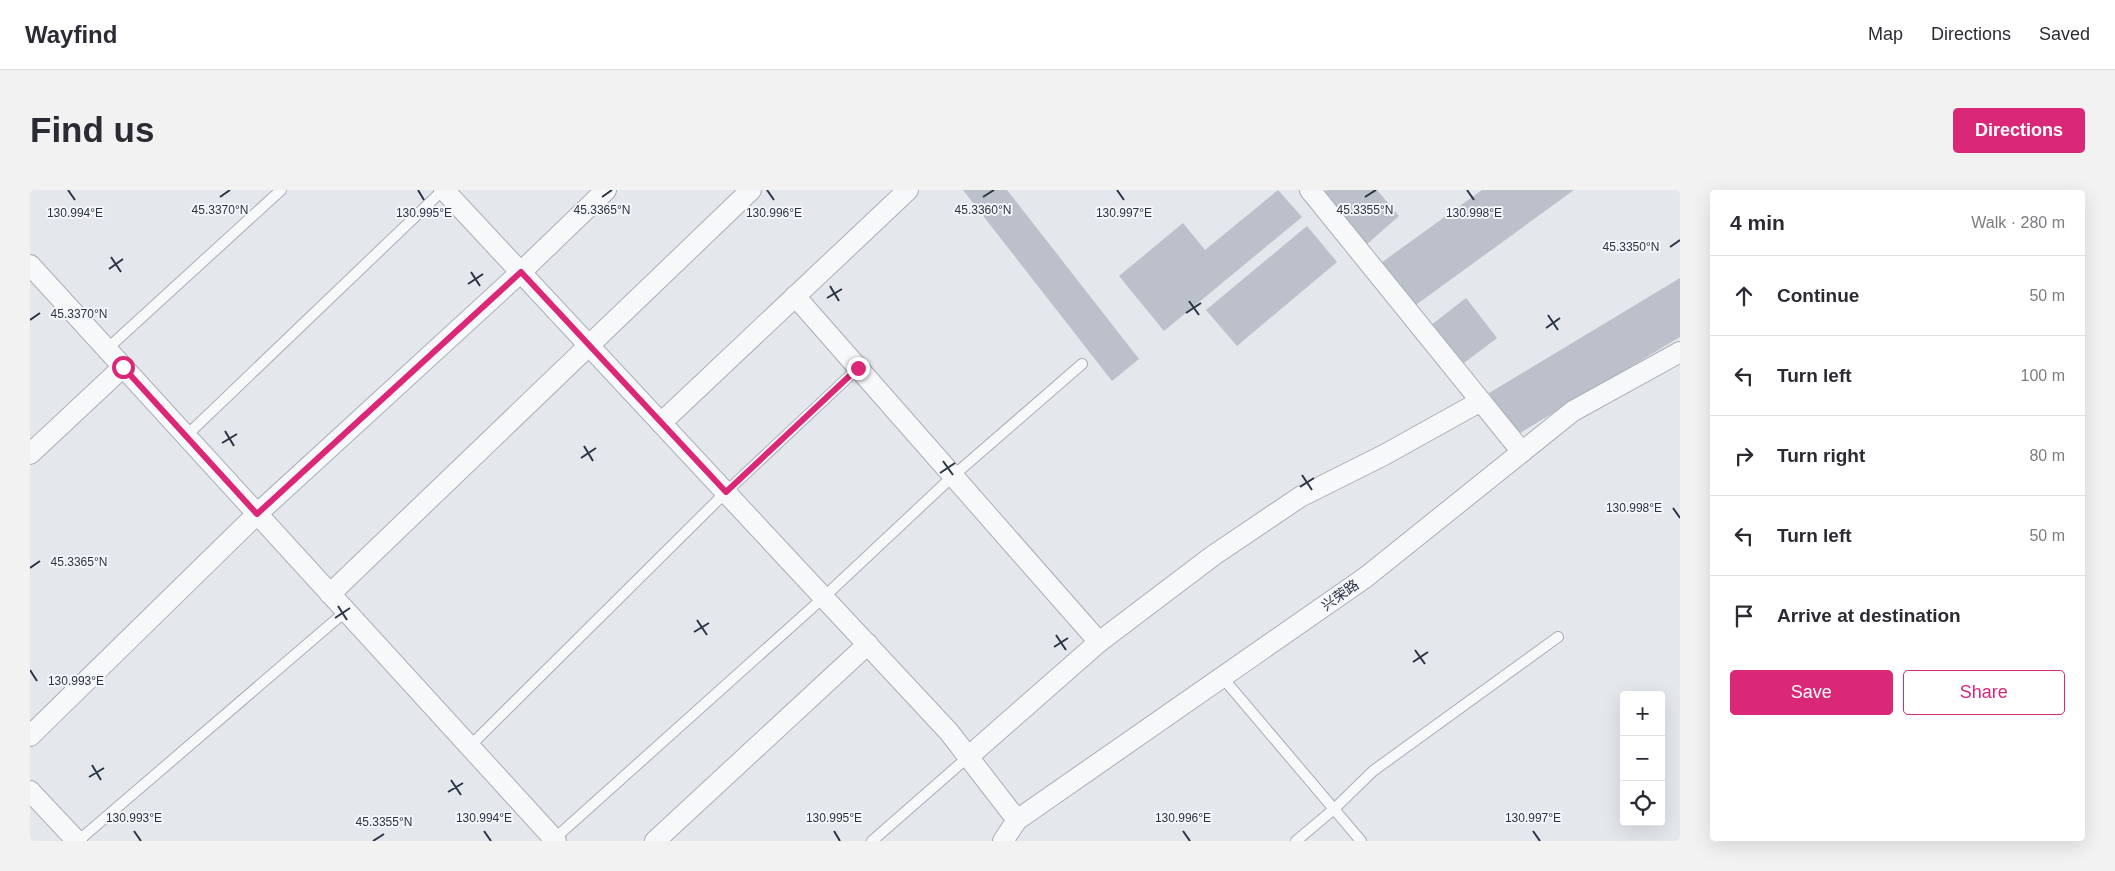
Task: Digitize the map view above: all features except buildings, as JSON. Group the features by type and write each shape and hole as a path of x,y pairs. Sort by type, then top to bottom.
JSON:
{"street":[{"path":"444,190 949,732 1018,820"},
{"path":"30,736 257,514 521,272 606,190"},
{"path":"330,594 590,346 750,190"},
{"path":"661,423 908,190"},
{"path":"1310,190 1522,452"},
{"path":"30,265 554,840"},
{"path":"795,296 1099,642"},
{"name":"兴荣路","path":"1002,841 1018,820 1366,577 1573,411 1680,352"},
{"path":"30,454 123,367"},
{"path":"968,757 1099,642 1214,555 1300,497 1384,456 1481,401"},
{"path":"655,841 868,644"},
{"path":"30,791 77,841"}],"lane":[{"path":"107,349 281,190"},
{"path":"186,436 444,190"},
{"path":"554,840 824,597 953,476 1082,364"},
{"path":"470,746 726,492 858,368"},
{"path":"77,841 346,612"},
{"path":"1296,841 1334,809 1373,772 1558,636"},
{"path":"1222,677 1361,841"},
{"path":"872,841 968,757"}],"route":[{"path":"123,367 257,514 521,272 726,492 858,368"}]}
